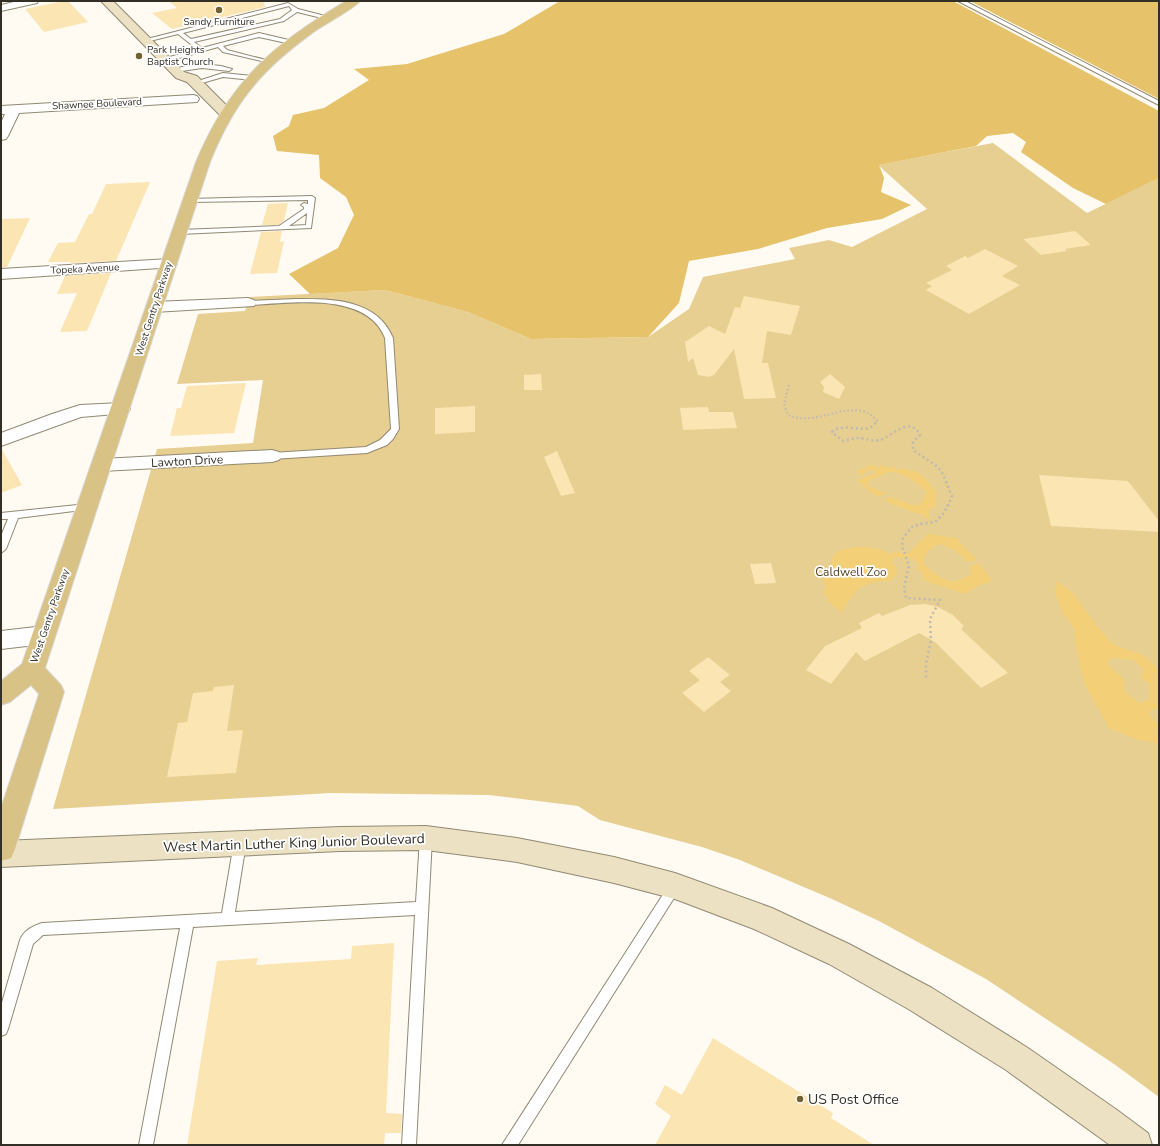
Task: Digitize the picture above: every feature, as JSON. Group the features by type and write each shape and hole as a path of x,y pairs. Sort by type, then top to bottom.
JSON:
{"main road":[{"path":"107,1 177,72 192,79 218,118"},
{"name":"West Gentry Parkway","path":"1,695 32,670 218,118 252,78 291,42 326,17 354,1"},
{"path":"177,72 177,82 196,102"},
{"name":"West Gentry Parkway","path":"1,849 52,692 32,670"},
{"name":"West Martin Luther King Junior Boulevard","path":"1,854 340,839 426,838 517,850 614,870 675,886 762,918 839,954 921,998 1017,1059 1106,1121 1136,1145"}],"street":[{"path":"1,8 33,1"},
{"name":"Shawnee Boulevard","path":"1,110 196,102"},
{"path":"1,136 14,109"},
{"name":"Topeka Avenue","path":"1,274 169,264"},
{"path":"154,307 248,304"},
{"path":"1,440 80,411 121,409"},
{"name":"Lawton Drive","path":"102,465 272,456"},
{"path":"1,640 44,635"}],"lane":[{"path":"283,1 296,10 326,17"},
{"path":"961,1 1159,103"},
{"path":"146,40 288,5"},
{"path":"190,41 282,20 296,10"},
{"path":"251,27 260,35"},
{"path":"180,32 201,50"},
{"path":"165,60 260,35 291,42"},
{"path":"219,45 236,63"},
{"path":"177,72 194,65 214,66 236,63 268,62"},
{"path":"223,75 236,63"},
{"path":"194,65 209,79"},
{"path":"195,83 223,75 252,78"},
{"path":"180,232 309,227 312,198 191,200"},
{"path":"237,199 245,203 299,202 307,206 307,210 303,214 294,221 280,228"},
{"path":"248,304 330,302 346,304 361,309 376,318 386,330 389,338 395,429 392,435 377,447 367,450 272,456"},
{"path":"1,516 87,507"},
{"path":"1,549 3,538 14,515"},
{"path":"409,1145 426,838"},
{"path":"228,919 240,843"},
{"path":"510,1145 675,886"},
{"path":"1,1029 27,940 34,933 42,929 423,908"},
{"path":"146,1145 188,921"}],"path":[{"path":"789,386 784,404 785,414 789,417 799,420 855,411 865,412 875,417 877,421 872,427 865,429 838,428 832,432 834,435 843,440 858,438 879,441 895,431 906,427 919,431 920,435 912,442 914,450 938,467 946,481 952,497 944,513 936,522 920,524 912,527 903,538 904,551 909,565 904,588 906,598 940,600 930,619 931,640 926,664 926,680"}],"green space":[{"name":"Caldwell Zoo","path":"993,143 1087,213 1159,178 1159,1097 1114,1064 986,979 879,921 832,899 740,860 702,847 600,820 578,806 489,795 330,793 53,809 157,449 253,443 263,380 177,384 198,314 245,311 250,297 385,290 468,312 531,339 648,337 689,309 703,277 795,259 789,248 829,240 852,247 927,209 878,165"}],"shaded area":[{"path":"560,1 953,1 1159,111 1159,178 1106,204 1073,188 1021,152 1026,142 1013,133 987,136 976,146 879,165 884,178 881,192 911,205 882,219 827,228 758,249 689,261 679,303 648,337 531,339 468,312 385,290 310,294 289,274 338,248 354,215 346,197 320,178 319,155 277,151 273,136 289,126 293,115 324,108 369,80 354,69 407,64 504,34"},
{"path":"970,1 1159,1 1159,99"},
{"path":"868,465 874,465 875,467 879,468 880,465 893,467 899,470 904,469 917,472 927,480 936,491 936,506 929,510 929,520 921,514 887,502 885,499 890,497 917,506 923,501 926,492 924,489 910,479 895,472 891,472 870,480 868,486 888,494 876,496 857,480 875,474 874,470 865,471 864,475 860,476 857,470 866,468"},
{"path":"928,534 956,538 977,560 967,562 955,551 940,544 928,551 923,563 934,573 947,580 956,581 971,575 970,566 979,563 992,581 979,585 965,594 923,580 923,573 917,569 919,564 912,558 893,558 892,563 897,567 897,574 890,581 880,581 860,588 850,598 841,613 829,602 824,592 826,587 822,577 831,564 834,555 839,551 862,547 879,549 890,555 893,552 909,553"},
{"path":"1057,581 1074,594 1096,625 1114,645 1144,655 1159,671 1159,708 1152,709 1149,714 1159,726 1159,744 1135,739 1109,728 1084,683 1076,646 1074,628 1061,610 1055,592","holes":["1112,658 1134,660 1143,669 1141,678 1150,684 1149,700 1139,703 1124,691 1124,679 1107,664"]}],"building":[{"path":"68,1 88,22 44,32 25,9"},
{"path":"169,1 264,1 265,7 172,29 152,13 177,8"},
{"path":"150,182 116,261 71,263 48,262 58,243 75,242 89,214 92,214 106,184"},
{"path":"288,203 284,220 279,225 262,225 268,204"},
{"path":"30,218 7,267 1,268 1,219"},
{"path":"282,231 280,242 284,241 277,273 250,274 261,232"},
{"path":"1075,231 1091,245 1041,255 1023,239"},
{"path":"985,249 1018,266 1002,276 1020,285 969,314 926,290 932,286 926,283 952,270 946,266 965,256 968,258"},
{"path":"111,273 87,331 60,332 77,293 57,294 65,276"},
{"path":"744,296 800,306 791,335 767,331 762,363 768,363 776,398 744,399 734,349 714,375 709,377 698,375 693,358 688,362 685,342 709,326 725,334 735,307 740,308"},
{"path":"541,374 542,390 524,390 524,375"},
{"path":"830,374 845,387 839,399 823,392 824,387 820,382"},
{"path":"246,383 234,433 170,436 177,408 181,408 187,386"},
{"path":"475,406 475,432 435,434 435,408"},
{"path":"708,407 709,412 733,412 737,428 683,430 680,408"},
{"path":"1,448 22,485 1,493"},
{"path":"557,451 575,493 561,496 544,457"},
{"path":"1039,475 1128,481 1159,521 1159,532 1051,526"},
{"path":"771,563 776,583 755,584 750,564"},
{"path":"926,604 938,607 953,615 964,626 961,629 1008,673 981,688 935,642 919,633 865,661 856,652 831,684 806,670 825,646 862,628 859,623 879,613 882,616 910,605"},
{"path":"708,657 730,675 720,682 731,691 704,712 682,693 700,680 689,671"},
{"path":"234,685 227,731 243,730 236,773 167,777 178,723 187,722 193,693 213,691 214,687"},
{"path":"394,943 386,1113 402,1114 401,1133 385,1133 384,1145 187,1145 217,961 258,958 256,965 351,959 352,946"},
{"path":"713,1038 833,1113 831,1118 874,1145 655,1145 671,1116 655,1104 665,1085 682,1095"}],"place":[{"name":"Sandy Furniture","path":"219,10"},
{"name":"Park Heights Baptist Church","path":"139,56"},
{"name":"US Post Office","path":"800,1099"}]}
